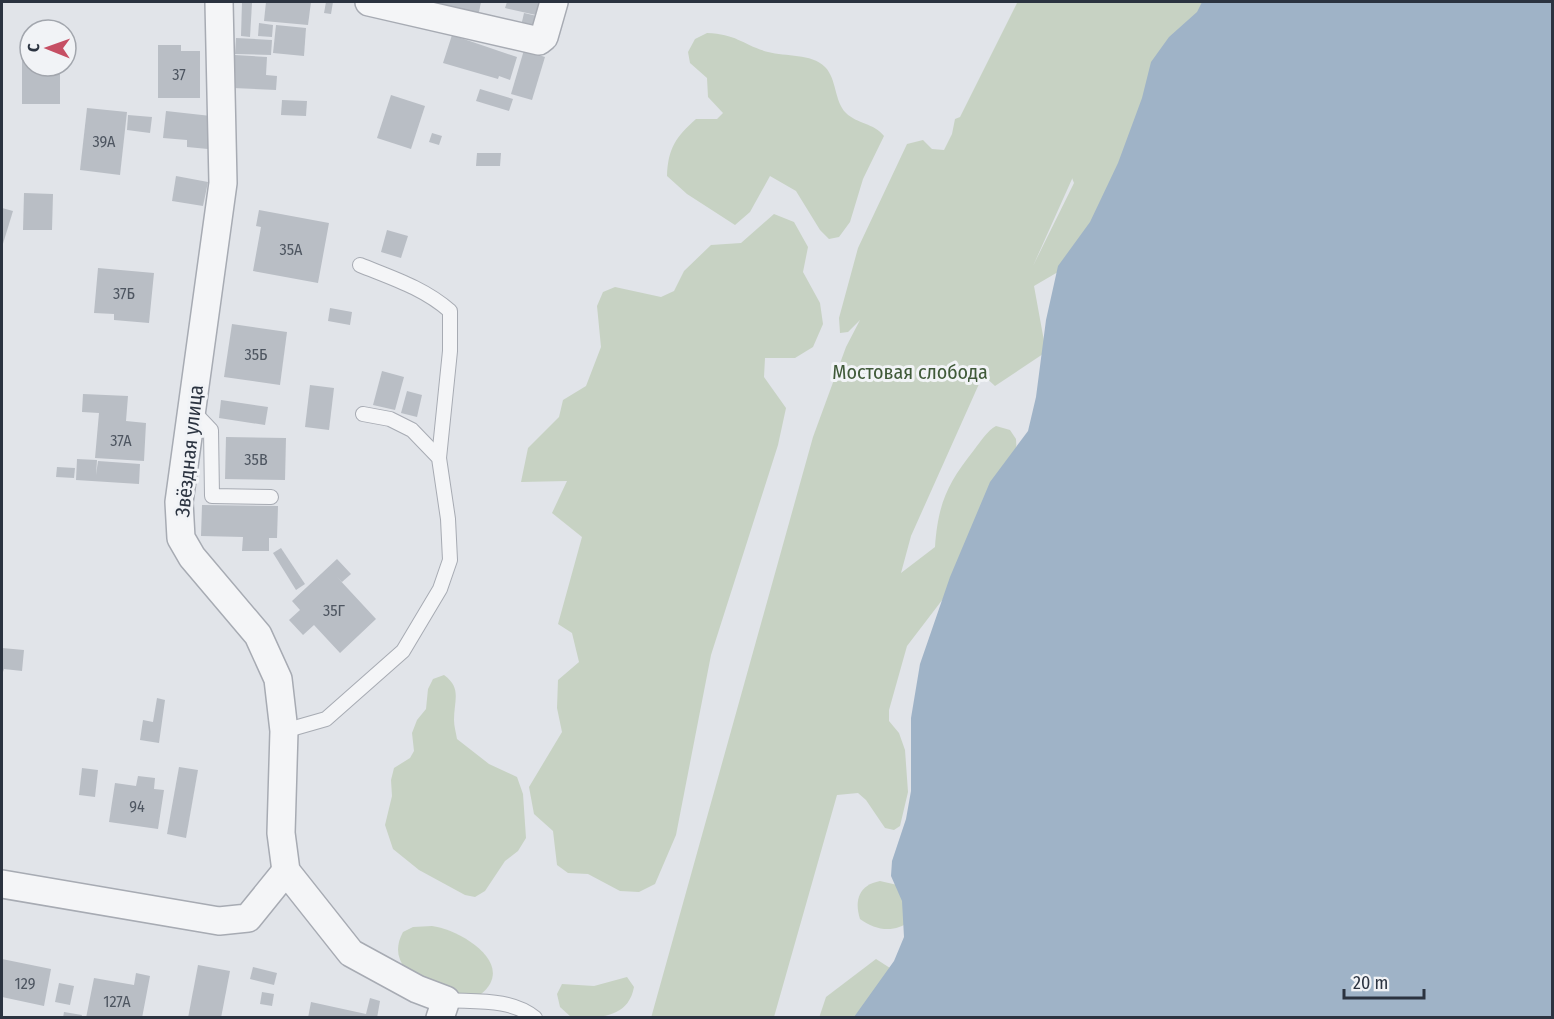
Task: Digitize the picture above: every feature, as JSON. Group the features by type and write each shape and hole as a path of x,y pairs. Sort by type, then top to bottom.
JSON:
{"street":[{"name":"Звёздная улица","path":"219,2 223,183 179,502 181,538 192,557 258,635 278,679 284,731 281,833 286,871"},
{"path":"369,2 539,41 544,37 554,2"},
{"path":"2,884 219,921 248,918 286,871 351,953 417,989 443,1009"}],"lane":[{"path":"284,731 326,719 403,651 440,590 450,560 448,519 439,458 450,351 450,311 438,301 410,285 360,265"},
{"path":"192,410 211,430 212,496 271,497"},
{"path":"363,414 390,419 412,430 439,458"},
{"path":"443,1009 499,1003 526,1010 535,1017"}],"green space":[{"name":"Мостовая слобода","path":"1014,2 1212,2 1087,255 1034,286 1046,352 995,386 983,375 911,536 901,573 935,547 936,532 946,495 957,473 982,440 996,426 1010,430 1016,439 1017,458 975,557 907,646 889,710 889,721 899,733 905,750 908,792 900,826 894,830 885,828 866,800 858,793 837,795 774,1017 651,1018 813,437 846,347 860,320 848,332 840,333 839,318 858,248 907,144 923,140 932,149 944,150 952,134 955,119 960,117 1017,3","holes":["1072,178 1074,183 1033,266"]},
{"path":"707,33 733,38 775,54 813,59 829,72 839,102 846,113 875,128 884,136 863,179 850,222 839,237 829,239 820,230 796,191 770,176 750,212 735,225 687,194 667,176 671,150 683,132 696,119 717,119 723,113 708,97 707,78 690,63 688,52 695,39"},
{"path":"774,214 794,222 808,247 803,272 820,303 823,324 813,347 795,358 765,358 764,377 786,408 778,445 711,655 676,835 655,884 639,892 620,891 588,874 568,873 557,865 553,831 534,814 529,787 562,732 557,708 558,680 579,662 572,633 558,624 582,537 552,513 567,481 521,482 528,448 559,417 563,400 586,386 601,347 597,306 603,292 615,287 661,297 674,291 684,271 711,245 741,243"},
{"path":"444,675 450,680 455,690 454,722 457,739 489,764 517,777 523,794 526,838 518,851 505,861 485,891 475,897 465,895 419,870 393,849 385,825 392,796 391,780 394,768 410,758 414,751 412,733 417,720 426,709 428,689 433,679"},
{"path":"880,881 906,887 910,921 904,925 885,929 872,926 860,919 858,900 860,894 867,886"},
{"path":"432,926 469,941 489,960 493,971 491,983 481,994 467,994 435,988 408,972 400,961 398,947 403,932 413,927"},
{"path":"876,959 890,968 898,1017 819,1018 826,997"},
{"path":"627,977 634,987 631,998 619,1011 601,1016 571,1017 560,1007 557,994 562,984 594,986"}],"water":[{"path":"1202,2 1552,2 1552,1017 854,1017 894,961 904,937 902,901 891,876 892,861 906,819 911,791 911,718 920,664 950,577 990,482 1028,431 1036,397 1046,320 1058,266 1090,222 1118,163 1142,98 1151,62 1169,37 1197,12"}],"building":[{"path":"242,2 252,3 250,37 241,36"},
{"path":"266,2 311,2 308,25 264,21"},
{"path":"326,2 333,2 331,14 324,13"},
{"path":"415,2 481,2 478,17"},
{"path":"507,2 539,2 536,15 505,8"},
{"path":"524,13 537,16 534,29 521,26"},
{"path":"259,23 273,25 272,37 258,36"},
{"path":"276,25 306,28 304,56 273,53"},
{"path":"452,35 517,57 510,80 499,76 498,79 443,63"},
{"path":"236,38 272,40 271,55 235,54"},
{"path":"158,45 181,45 181,51 200,51 200,98 158,98"},
{"path":"524,50 545,57 532,100 511,94"},
{"path":"235,55 267,57 266,75 277,76 276,90 233,88"},
{"path":"22,78 60,78 60,104 22,104"},
{"path":"480,89 513,99 509,111 476,101"},
{"path":"391,95 425,106 411,149 377,138"},
{"path":"282,100 307,101 306,116 281,115"},
{"path":"87,108 127,112 120,175 80,170"},
{"path":"166,111 211,116 208,149 187,147 187,140 163,138"},
{"path":"128,115 152,117 150,133 127,130"},
{"path":"432,133 442,136 439,145 429,142"},
{"path":"477,153 501,153 500,166 476,166"},
{"path":"176,176 208,182 203,206 172,201"},
{"path":"24,193 53,194 52,230 23,230"},
{"path":"2,208 13,211 2,247"},
{"path":"259,210 329,223 318,283 253,271 261,227 256,226"},
{"path":"387,230 408,236 401,258 381,252"},
{"path":"98,268 154,273 149,323 114,320 114,314 94,313"},
{"path":"330,308 352,312 350,325 328,321"},
{"path":"232,324 287,332 280,385 224,377"},
{"path":"382,371 404,377 395,410 373,405"},
{"path":"310,385 334,388 329,430 305,427"},
{"path":"407,391 422,395 417,417 401,413"},
{"path":"83,394 128,396 126,421 146,423 144,461 95,458 99,413 82,412"},
{"path":"221,400 268,407 265,425 219,418"},
{"path":"226,437 286,438 285,480 225,479"},
{"path":"77,459 97,460 96,475 98,461 140,464 139,484 76,480"},
{"path":"57,467 75,468 74,478 56,477"},
{"path":"202,505 278,506 277,538 269,538 269,551 242,551 243,537 201,536"},
{"path":"281,548 305,584 296,590 273,553"},
{"path":"337,559 351,574 342,582 337,577 376,619 340,653 314,625 303,635 289,620 300,610 292,601"},
{"path":"2,648 24,650 22,671 4,669 2,675"},
{"path":"157,698 165,700 159,743 140,740 143,720 153,722"},
{"path":"179,767 198,770 186,838 167,834"},
{"path":"82,768 98,770 95,797 79,795"},
{"path":"138,776 155,778 154,789 164,790 158,829 109,822 115,783 136,786"},
{"path":"2,959 51,969 44,1006 2,997"},
{"path":"198,965 230,971 221,1018 188,1018"},
{"path":"253,967 277,973 274,985 250,979"},
{"path":"136,973 150,976 142,1018 86,1018 94,978 134,985"},
{"path":"59,983 74,986 70,1005 55,1002"},
{"path":"262,992 274,994 272,1006 260,1004"},
{"path":"370,998 380,1001 377,1018 308,1018 311,1002 366,1014"},
{"path":"64,1012 82,1015 81,1018 63,1018"}]}
